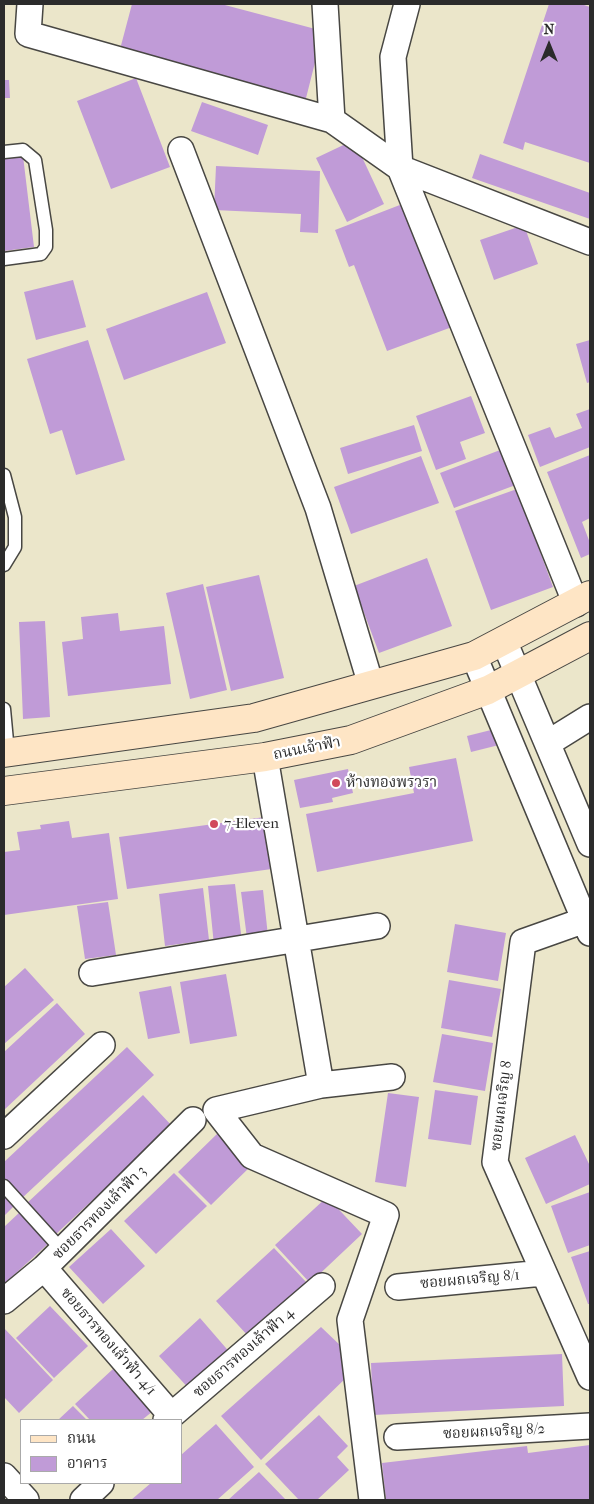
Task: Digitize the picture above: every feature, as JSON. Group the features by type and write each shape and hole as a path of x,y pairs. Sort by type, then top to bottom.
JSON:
{"main road":[{"path":"6,752 254,718 474,656 583,599"},
{"name":"ถนนเจ้าฟ้า","path":"4,791 265,757 352,740 488,690 590,636"}],"street":[{"path":"30,4 28,34 332,120 400,168 590,242"},
{"path":"325,4 332,120"},
{"path":"407,4 394,57 400,168 583,599"},
{"path":"181,150 318,508 371,685"},
{"path":"504,641 590,844"},
{"path":"474,656 588,927"},
{"path":"548,743 590,717"},
{"path":"265,757 321,1085"},
{"path":"92,973 377,926"},
{"name":"ซอยผถเจริญ 8","path":"588,927 523,942 495,1162 590,1377"},
{"path":"4,1136 102,1045"},
{"path":"372,1500 350,1320 386,1215 252,1156 216,1110 321,1085 392,1077"},
{"name":"ซอยธารทองเล้าฟ้า 3","path":"4,1301 44,1268 192,1120"},
{"name":"ซอยธารทองเล้าฟ้า 4/1","path":"44,1268 169,1417"},
{"name":"ซอยผถเจริญ 8/1","path":"398,1287 543,1273"},
{"name":"ซอยธารทองเล้าฟ้า 4","path":"169,1417 322,1286"},
{"name":"ซอยผถเจริญ 8/2","path":"397,1437 590,1426"},
{"path":"4,1476 26,1500"},
{"path":"83,1500 100,1484"}],"lane":[{"path":"4,152 23,150 35,160 46,230 46,247 41,254 4,258"},
{"path":"4,475 15,517 15,547 4,565"},
{"path":"4,709 6,752"},
{"path":"4,1186 62,1250"}],"building":[{"path":"132,4 221,4 323,31 305,102 119,53"},
{"path":"549,4 581,4 590,7 590,163 525,142 523,150 503,143"},
{"path":"136,78 170,167 111,189 77,101"},
{"path":"4,80 9,80 10,98 4,98"},
{"path":"202,102 268,125 258,155 191,131"},
{"path":"354,140 384,204 347,222 316,158"},
{"path":"480,154 590,193 590,219 472,178"},
{"path":"23,156 34,247 4,251 4,158"},
{"path":"216,166 320,171 318,233 300,232 301,214 214,210"},
{"path":"405,203 452,327 387,351 354,265 349,267 335,230"},
{"path":"524,225 538,264 494,280 480,240"},
{"path":"73,280 86,327 36,340 24,292"},
{"path":"207,292 226,343 124,380 106,329"},
{"path":"88,340 125,460 76,475 62,430 50,434 27,359"},
{"path":"590,340 590,382 587,383 576,344"},
{"path":"471,396 485,433 460,442 466,459 436,470 416,416"},
{"path":"590,409 590,447 540,467 528,435 550,427 555,438 582,428 576,414"},
{"path":"414,425 422,451 348,474 340,448"},
{"path":"508,447 521,483 454,508 440,473"},
{"path":"590,455 590,518 582,522 590,543 590,554 581,558 547,472"},
{"path":"421,456 439,503 351,534 334,487"},
{"path":"517,489 553,587 491,610 455,511"},
{"path":"427,558 452,626 379,653 354,586"},
{"path":"259,575 284,678 231,691 206,587"},
{"path":"203,584 227,690 190,699 166,593"},
{"path":"118,613 120,631 164,626 171,684 68,696 62,642 83,639 81,617"},
{"path":"45,621 50,717 23,719 19,622"},
{"path":"499,728 503,744 471,752 467,736"},
{"path":"456,758 473,841 317,872 306,814 414,793 409,767"},
{"path":"348,769 353,793 332,798 333,802 300,808 294,780"},
{"path":"272,816 279,868 127,889 119,837"},
{"path":"69,821 72,838 109,833 118,899 4,915 4,852 20,850 17,832 41,829 40,825"},
{"path":"235,884 242,942 214,945 208,886"},
{"path":"203,888 209,940 165,946 159,894"},
{"path":"263,890 268,936 247,938 241,892"},
{"path":"108,902 116,955 85,959 77,906"},
{"path":"455,924 506,933 498,981 447,972"},
{"path":"25,968 54,1000 4,1044 4,987"},
{"path":"226,974 237,1036 190,1044 180,982"},
{"path":"449,980 501,989 492,1037 441,1028"},
{"path":"171,986 180,1033 148,1039 139,992"},
{"path":"57,1003 85,1034 4,1110 4,1052"},
{"path":"442,1034 493,1043 485,1091 433,1082"},
{"path":"127,1047 154,1075 21,1199 4,1180 4,1162"},
{"path":"435,1090 478,1096 471,1145 428,1139"},
{"path":"388,1093 419,1097 406,1187 375,1182"},
{"path":"143,1095 172,1126 55,1235 26,1204"},
{"path":"218,1133 251,1166 211,1205 178,1172"},
{"path":"575,1135 590,1166 590,1184 546,1204 525,1158"},
{"path":"174,1173 207,1206 156,1254 124,1221"},
{"path":"590,1192 590,1245 568,1253 551,1206"},
{"path":"4,1193 15,1205 4,1216"},
{"path":"327,1197 362,1234 310,1283 275,1245"},
{"path":"21,1211 50,1242 4,1284 4,1227"},
{"path":"111,1229 145,1266 103,1304 69,1267"},
{"path":"274,1248 307,1283 249,1337 216,1301"},
{"path":"590,1251 590,1304 588,1304 571,1257"},
{"path":"50,1306 88,1346 54,1378 16,1338"},
{"path":"200,1318 232,1355 192,1392 159,1356"},
{"path":"321,1327 342,1347 348,1376 261,1460 221,1416"},
{"path":"4,1328 53,1380 19,1413 4,1397"},
{"path":"562,1354 564,1406 373,1415 371,1363"},
{"path":"113,1369 153,1411 143,1419 89,1419 75,1404"},
{"path":"73,1406 86,1419 59,1419"},
{"path":"319,1415 348,1446 337,1457 349,1470 317,1500 299,1500 265,1464"},
{"path":"216,1424 254,1467 217,1500 131,1500 150,1484 182,1484 182,1454"},
{"path":"590,1445 590,1500 386,1500 382,1463 527,1446 528,1453"},
{"path":"259,1472 286,1500 228,1500"}],"place":[{"name":"ห้างทองพรวรา","path":"336,783"},
{"name":"7-Eleven","path":"214,824"}]}
